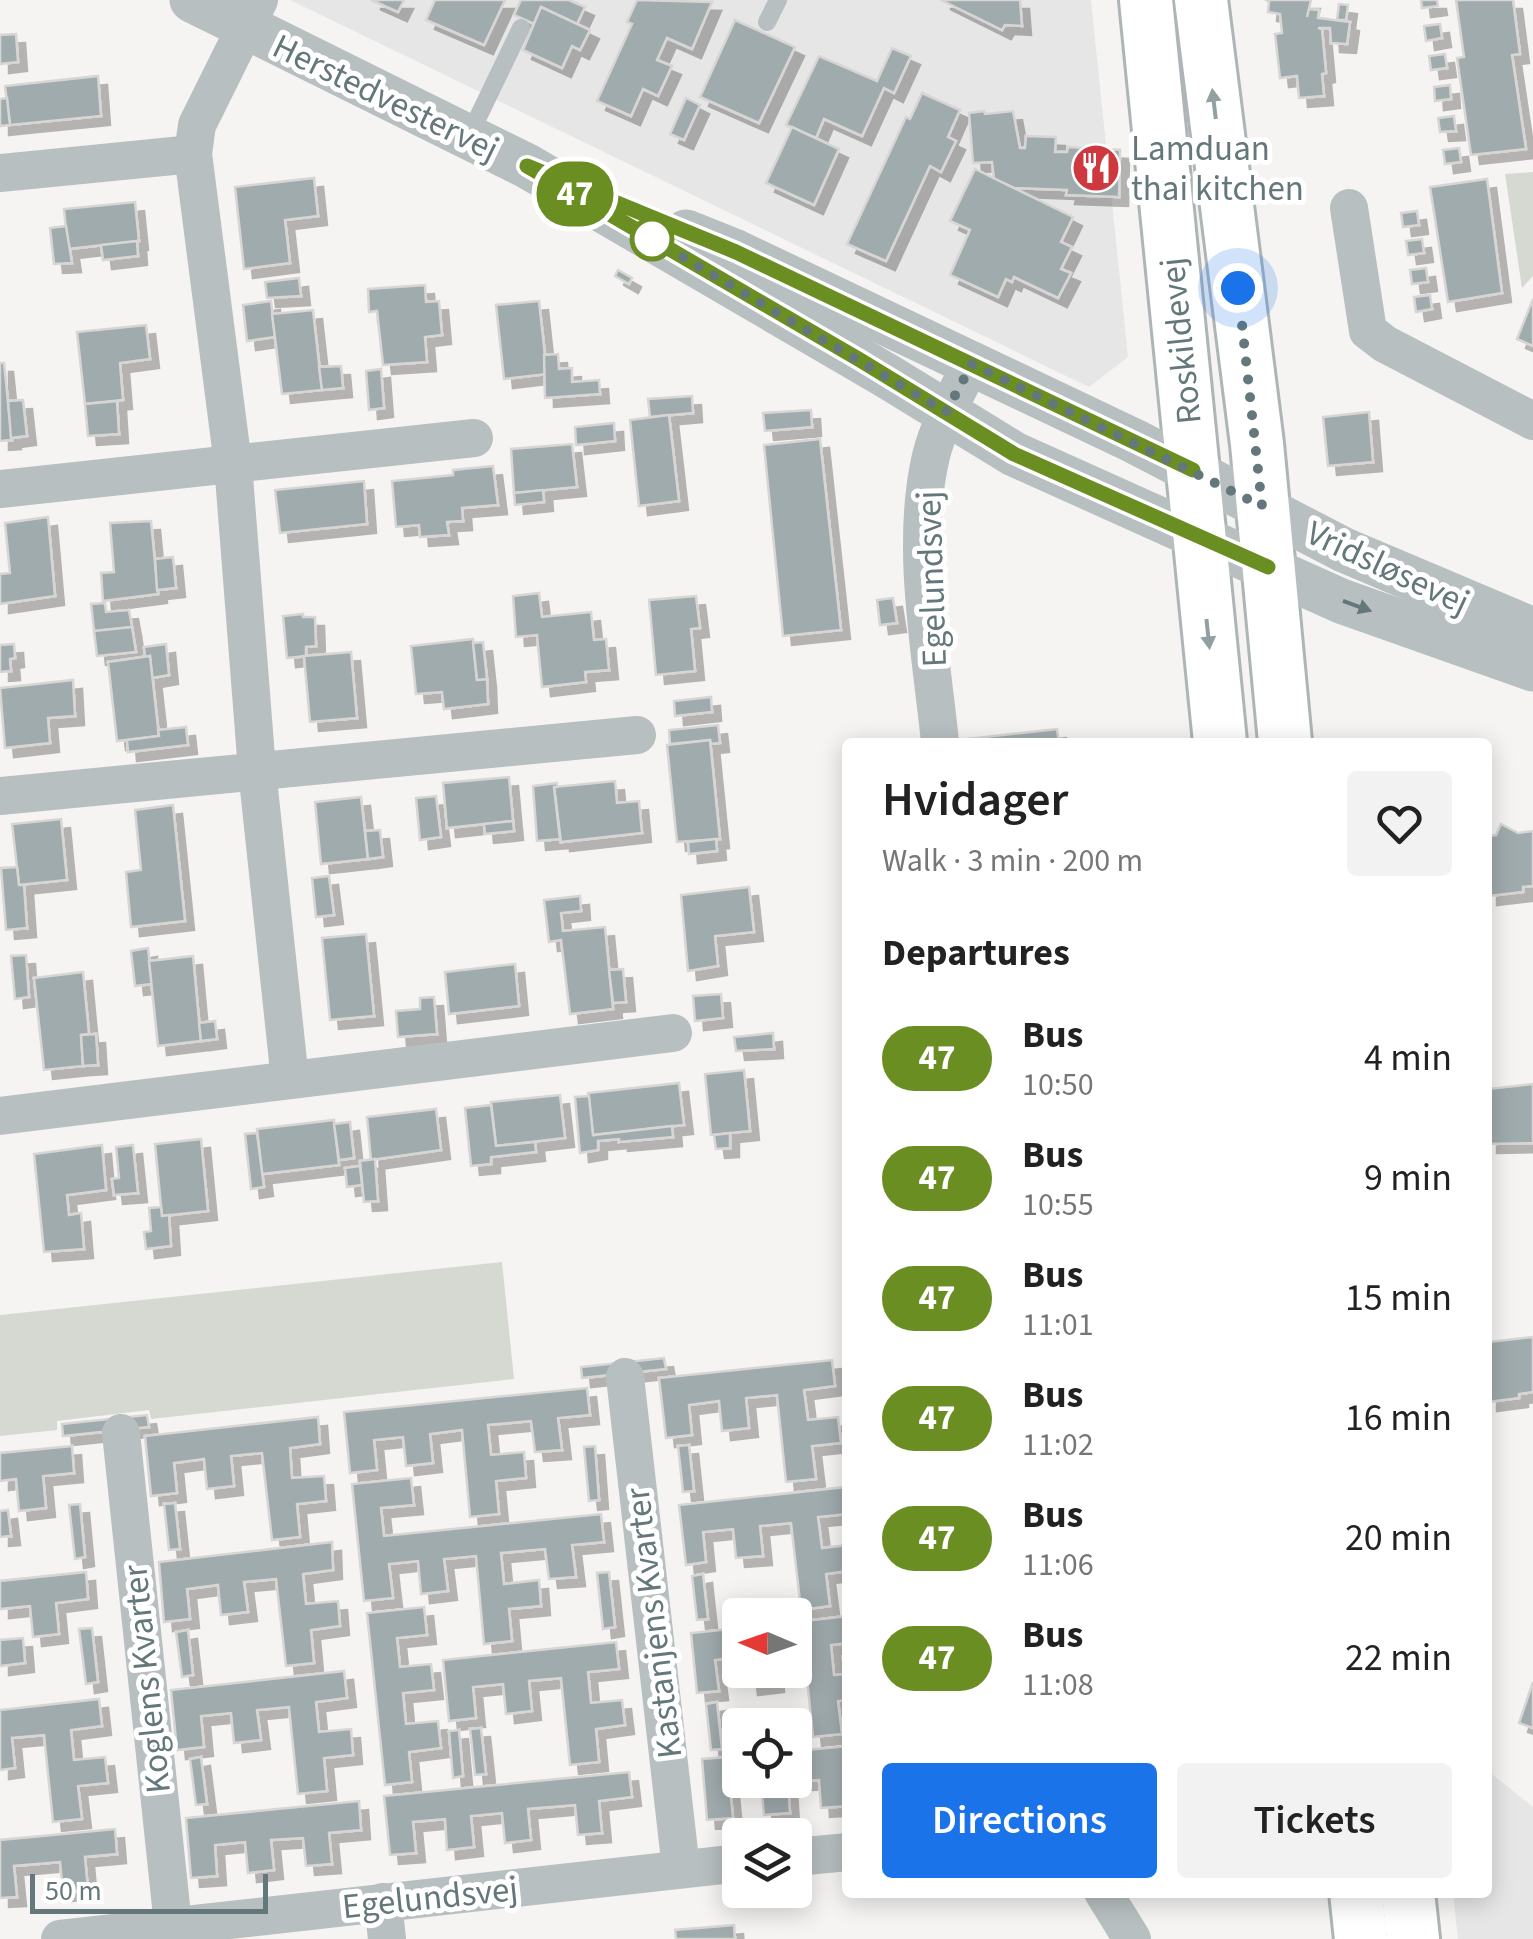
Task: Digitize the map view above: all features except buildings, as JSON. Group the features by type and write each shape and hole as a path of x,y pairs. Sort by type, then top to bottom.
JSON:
{"main road":[{"name":"Roskildevej","path":"1201,0 1231,551 1220,738"},
{"name":"Roskildevej","path":"1148,20 1226,488 1231,551 1284,738"},
{"path":"1231,551 1243,618 1255,738"},
{"path":"1357,1898 1361,1939"},
{"path":"1409,1898 1413,1939"}],"street":[{"name":"Herstedvestervej","path":"192,0 252,13 527,166 1014,454 1231,551"},
{"path":"252,13 197,125 193,154 233,464 257,770 290,1080"},
{"path":"0,173 193,154"},
{"name":"Herstedvestervej","path":"527,166 736,252 1226,488"},
{"path":"1350,208 1368,331 1385,344 1533,421"},
{"name":"Egelundsvej","path":"940,738 922,523 932,454 946,412 972,364"},
{"path":"0,490 474,438"},
{"name":"Vridsløsevej","path":"1226,488 1344,550 1533,630"},
{"name":"Vridsløsevej","path":"1231,551 1342,600 1533,669"},
{"path":"0,796 637,735"},
{"path":"0,1116 672,1032"},
{"name":"Kastanjens Kvarter","path":"625,1377 681,1869"},
{"name":"Koglens Kvarter","path":"121,1433 173,1925"},
{"path":"812,1855 842,1853"},
{"name":"Egelundsvej","path":"60,1939 173,1925 385,1920 722,1865"},
{"path":"1108,1898 1132,1939"}],"lane":[{"path":"767,22 778,0"},
{"path":"469,137 520,28"}],"shaded area":[{"path":"290,0 1091,0 1128,357 1089,387"},
{"path":"1533,172 1533,276 1522,288 1505,174"},
{"path":"502,1262 514,1379 151,1419 149,1410 57,1421 57,1430 0,1436 0,1315"},
{"path":"1492,1774 1533,1807 1533,1939 1458,1939 1454,1898 1492,1898"}],"bus line":[{"name":"47","path":"1193,470 736,252 527,166 1014,454 1268,567"}],"place":[{"name":"Lamduan thai kitchen","path":"1096,168"}],"route":[{"path":"652,239 946,412 972,364 1262,506 1238,288"}]}
